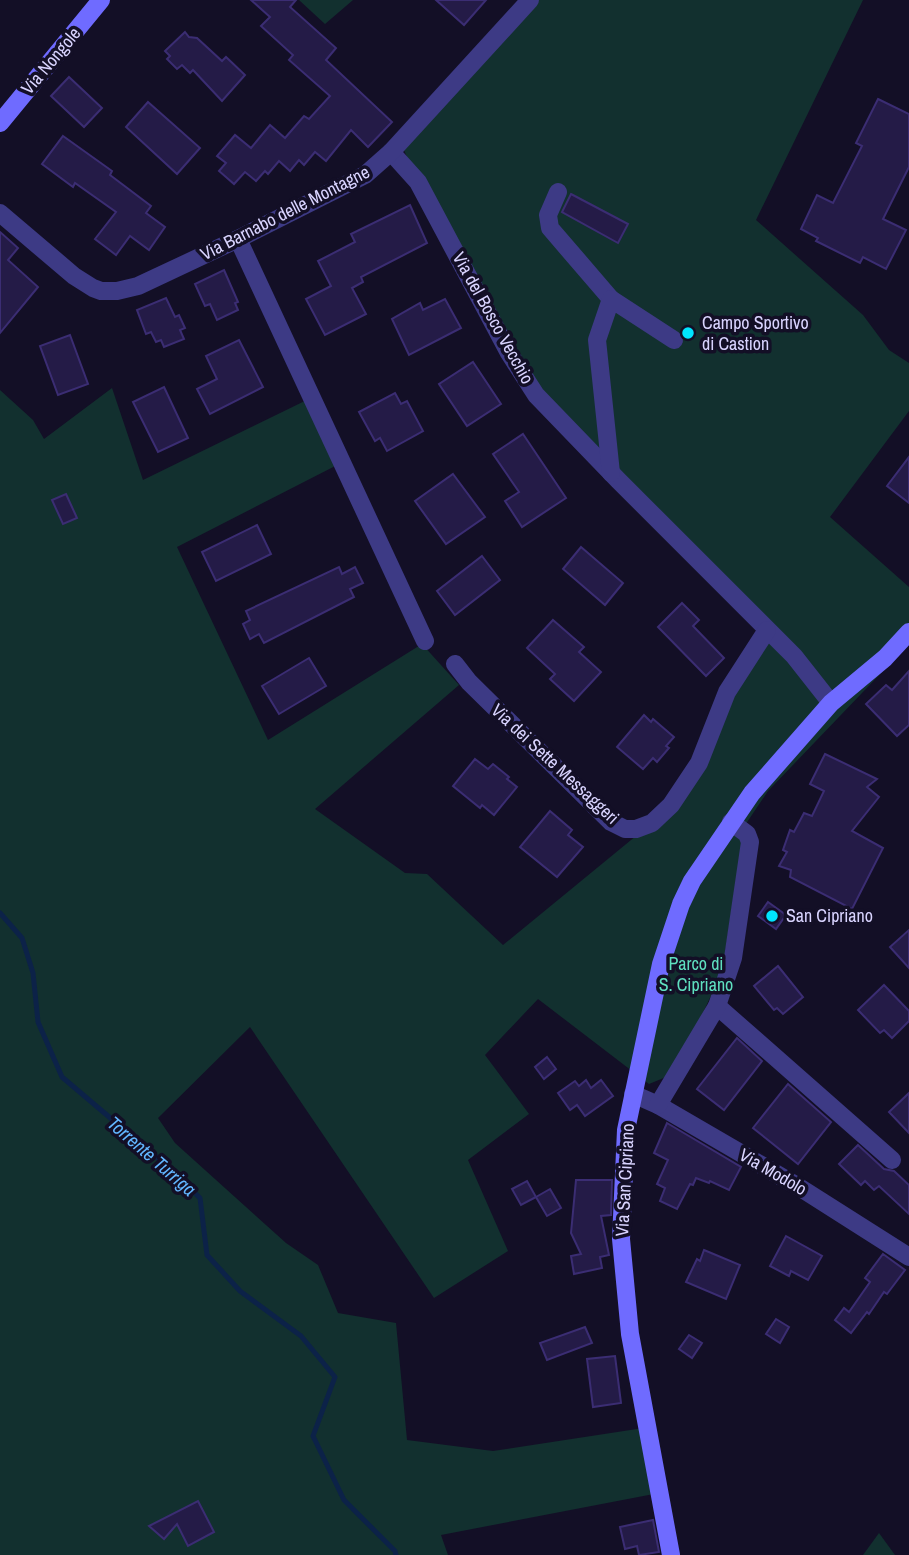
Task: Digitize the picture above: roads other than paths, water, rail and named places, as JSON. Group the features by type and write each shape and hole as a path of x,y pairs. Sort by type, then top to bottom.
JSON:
{"main road":[{"name":"Via Nongole","path":"0,123 101,0"},
{"name":"Via San Cipriano","path":"671,1555 630,1334 623,1270 622,1178 626,1130 653,995 670,932 692,881 731,822 752,793 831,703 885,657 909,632"}],"street":[{"name":"Via Barnabo delle Montagne","path":"0,214 85,284 101,291 117,291 138,286 366,175 391,152 530,0"},
{"name":"Via del Bosco Vecchio","path":"391,152 418,182 509,353 536,395 794,656 831,703"},
{"path":"558,192 548,215 550,228 611,299 674,340"},
{"path":"238,239 425,641"},
{"path":"611,299 597,340 611,472"},
{"name":"Via dei Sette Messaggeri","path":"455,664 469,682 611,822 625,829 636,829 652,823 677,797 699,763 727,692 767,630"},
{"path":"658,1105 716,1006 733,958 750,842 747,834 731,822"},
{"path":"716,1006 892,1160"},
{"name":"Via Modolo","path":"633,1094 658,1105 799,1187 909,1257"}],"waterway":[{"name":"Torrente Turriga","path":"0,913 22,938 33,973 38,1022 62,1077 167,1166 200,1198 207,1255 240,1291 301,1336 335,1377 313,1436 344,1500 396,1555"}],"place":[{"name":"Campo Sportivo di Castion","path":"688,333"},
{"name":"San Cipriano","path":"772,916"}],"park label":[{"name":"Parco di S. Cipriano","path":"696,974"}]}
